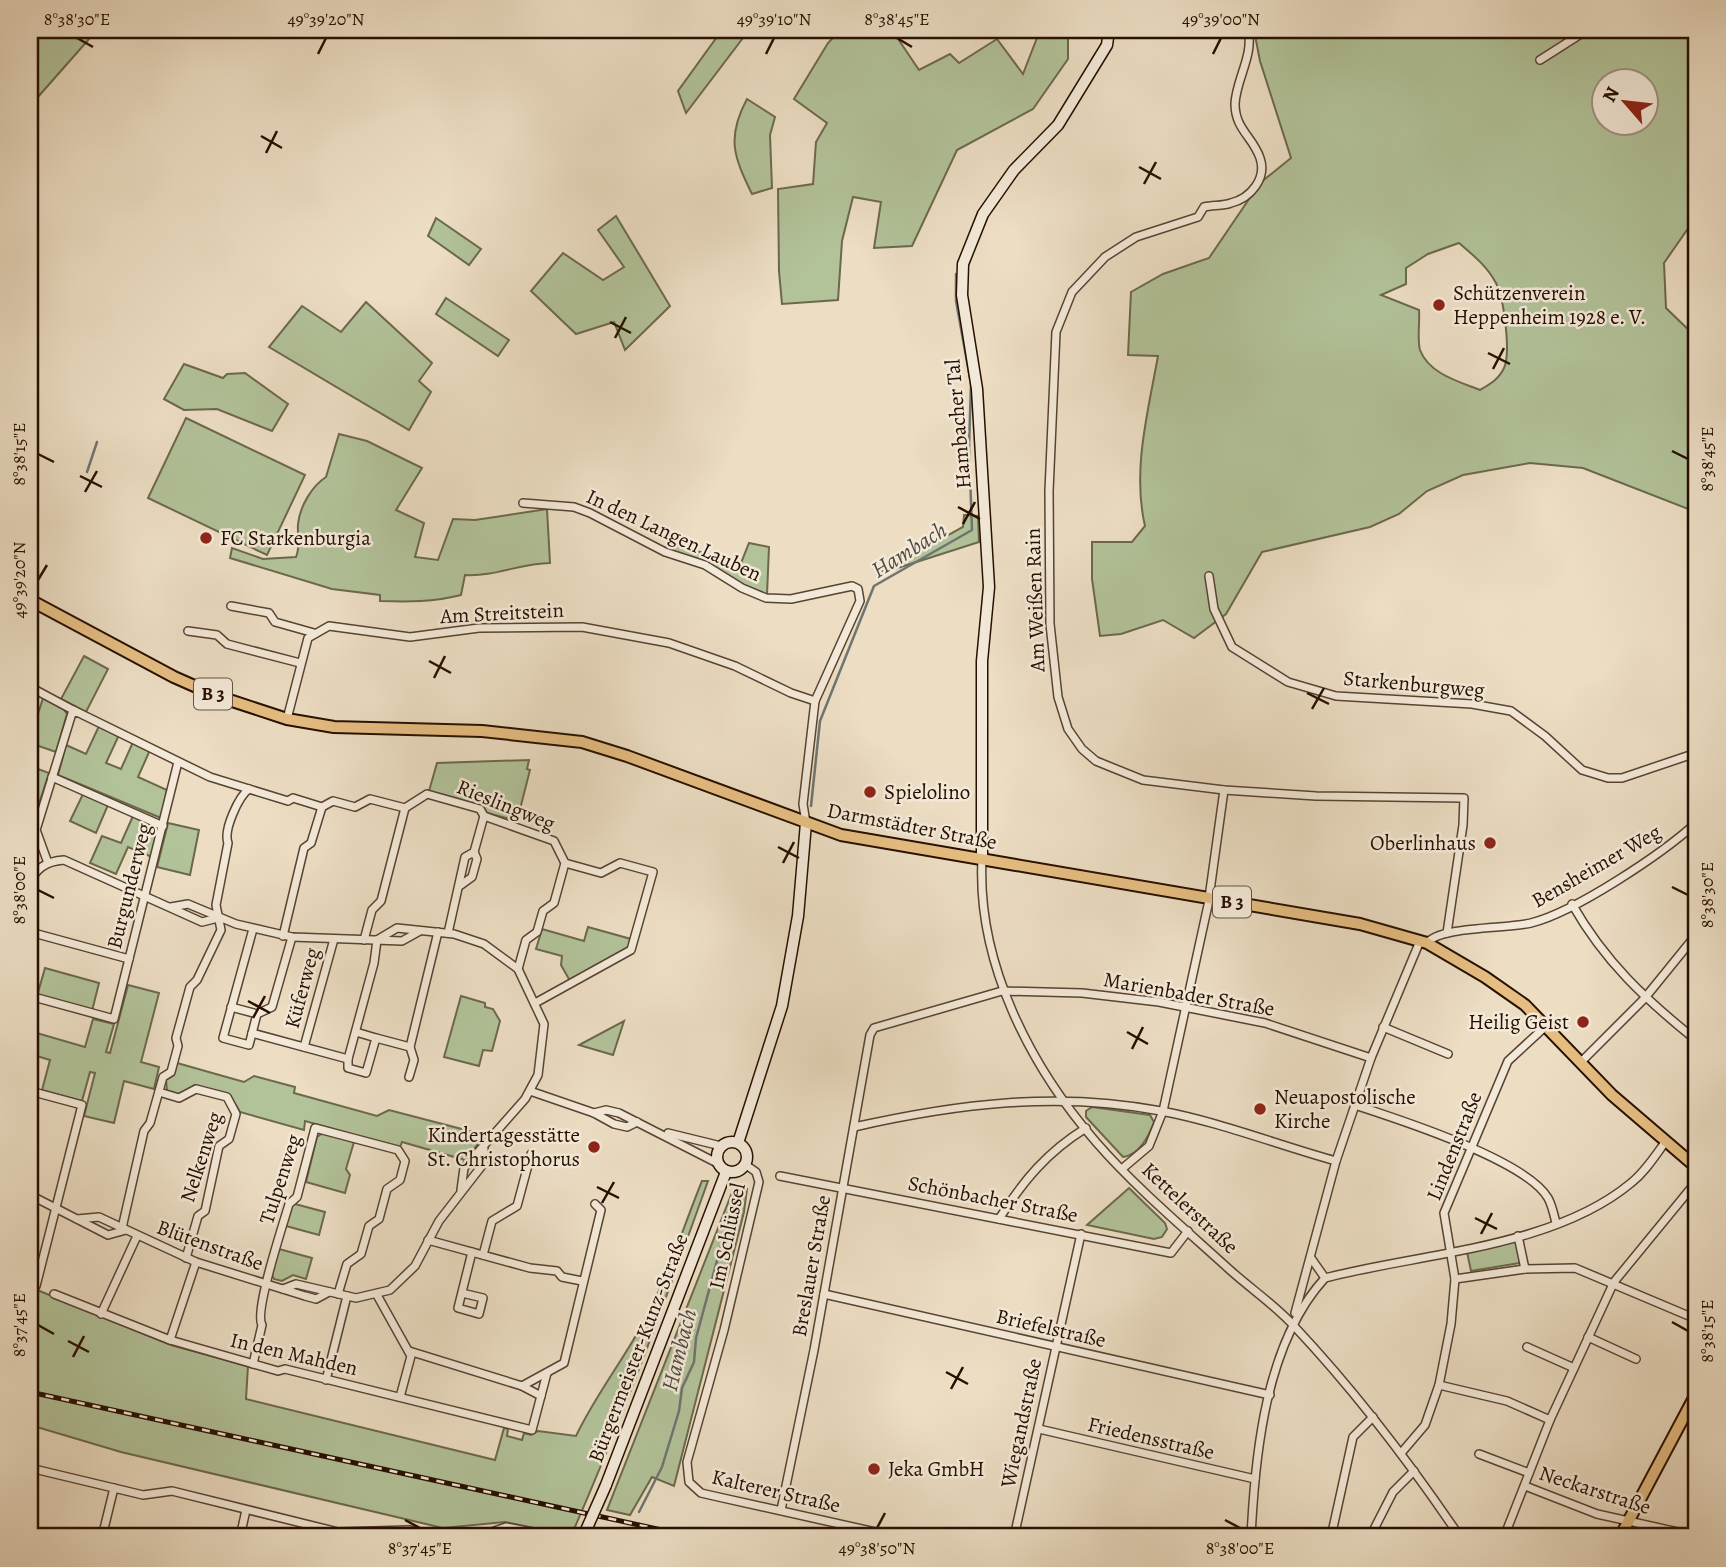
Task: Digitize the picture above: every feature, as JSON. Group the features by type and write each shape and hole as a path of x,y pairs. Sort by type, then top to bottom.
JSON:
{"main road":[{"name":"Darmstädter Straße","path":"30,600 174,677 217,696 287,719 334,727 482,731 582,742 627,755 806,823 867,841 1360,924 1424,942 1485,977 1525,1005 1581,1062 1696,1167"},
{"path":"1620,1537 1696,1394"}],"street":[{"name":"Hambacher Tal","path":"982,860 982,661 988,573 977,389 962,295 963,264 983,214 1014,170 1058,125 1107,45 1109,30"},
{"name":"Am Weißen Rain","path":"1248,30 1248,53 1235,106 1239,129 1260,158 1261,174 1250,193 1232,203 1204,207 1198,217 1136,237 1105,257 1072,292 1062,312 1054,348 1049,491 1052,657 1061,711 1072,735 1096,761 1115,771 1143,780 1224,790 1315,796 1464,798 1463,825 1447,933"},
{"path":"1541,60 1587,30"},
{"path":"1696,316 1692,325 1696,331"},
{"name":"In den Langen Lauben","path":"523,503 574,507 590,513 657,548 705,565 742,588 766,598 791,599 852,586 858,589 860,601 815,701"},
{"name":"Starkenburgweg","path":"1209,576 1214,609 1231,647 1288,682 1336,696 1472,704 1511,711 1582,770 1608,778 1622,778 1696,753"},
{"path":"231,606 269,613 275,622 314,633"},
{"name":"Am Streitstein","path":"314,633 329,626 344,626 384,636 410,637 479,628 582,627 668,643 735,666 815,701"},
{"path":"188,631 217,635 226,644 300,663"},
{"path":"287,719 300,663 308,638 314,633"},
{"path":"30,687 210,777 322,807 333,801 355,807 370,799 405,808 381,901 372,910 364,940"},
{"path":"738,1143 764,1070 785,994 798,916 806,823 803,804 815,701"},
{"path":"48,863 36,837 34,821 73,710"},
{"name":"Burgunderweg","path":"30,996 114,1019 178,762"},
{"path":"52,776 163,826"},
{"path":"124,1229 144,1131 150,1123 163,1077 171,1072 178,1046 176,1038 190,987 197,980 220,930 216,905 228,843 226,837 233,810 240,806 243,793 249,789"},
{"path":"1123,1168 1149,1146 1163,1111 1208,898 1224,790"},
{"name":"Rieslingweg","path":"405,808 427,794 480,809 484,816 513,824 518,831 554,841 565,863 601,873 620,863 653,872 631,950 537,1002"},
{"path":"282,936 304,848 312,843 322,807"},
{"path":"461,885 472,877 477,859 474,852 484,816"},
{"name":"Bensheimer Weg","path":"1424,942 1447,933 1533,923 1572,905 1660,852 1696,823"},
{"path":"448,933 461,885 460,875 465,857 474,852"},
{"name":"Kettelerstraße","path":"982,860 983,902 1002,990 1063,1099 1123,1168 1188,1231 1292,1324 1402,1452 1460,1537"},
{"path":"30,884 38,869 48,863 71,862 171,908 188,904 218,918 282,936 402,941 421,931"},
{"path":"518,969 526,940 537,932 543,912 554,903 565,863"},
{"path":"1572,905 1592,940 1644,999 1696,1040"},
{"path":"376,1038 366,1073 348,1068 377,940 397,928 448,933 484,944 518,969 537,1002 544,1024 538,1074 530,1091 484,1149 464,1168 461,1190 406,1277 390,1290 377,1295 411,1356 400,1397"},
{"path":"253,929 223,1038 249,1045 257,1014"},
{"path":"30,932 129,959"},
{"path":"409,1077 414,1060 410,1047 439,932"},
{"path":"1581,1062 1644,999 1696,935"},
{"path":"231,1007 257,1014 272,1006 292,937"},
{"name":"Küferweg","path":"304,1047 334,939"},
{"path":"1251,1537 1255,1479 1270,1395 1311,1258 1336,1161 1383,1027 1424,942"},
{"name":"Marienbader Straße","path":"874,1028 1002,990 1082,993 1185,1006 1265,1023 1371,1058"},
{"name":"Lindenstraße","path":"1402,1452 1425,1425 1438,1385 1451,1324 1455,1279 1444,1213 1508,1061 1546,1026"},
{"path":"1383,1027 1448,1054"},
{"name":"Breslauer Straße","path":"781,1510 824,1294 870,1035 874,1028"},
{"path":"356,1032 410,1047"},
{"path":"252,1033 348,1059"},
{"name":"Nelkenweg","path":"159,1093 179,1098 196,1089 217,1094 227,1097 236,1114 229,1139 219,1146 205,1211 198,1216 186,1258"},
{"path":"30,1091 82,1105 36,1286 30,1283"},
{"path":"530,1091 594,1113 621,1126 637,1122"},
{"path":"854,1127 948,1108 1063,1099 1163,1111 1336,1161"},
{"path":"1355,1105 1499,1160 1547,1196 1556,1223"},
{"path":"594,1113 610,1110 663,1133 718,1163 726,1172 739,1171 746,1165 746,1149 738,1143 721,1146 663,1133"},
{"name":"Tulpenweg","path":"266,1284 289,1204 298,1197 315,1128 398,1150 405,1161 400,1180 387,1189 379,1219 369,1226 361,1254 347,1264 334,1293"},
{"path":"999,1219 1035,1167 1060,1144 1086,1128"},
{"path":"1292,1324 1310,1294 1325,1278 1518,1236 1556,1223 1630,1184 1665,1141"},
{"path":"718,1163 717,1154 721,1146"},
{"path":"484,1255 492,1222 517,1206 531,1154"},
{"name":"Im Schlüssel","path":"689,1482 687,1462 724,1330 759,1182 756,1172 746,1165"},
{"name":"Bürgermeister-Kunz-Straße","path":"583,1537 606,1485 726,1172"},
{"name":"Schönbacher Straße","path":"780,1176 1171,1253 1188,1231"},
{"path":"1504,1537 1550,1420 1615,1282 1696,1182"},
{"name":"Blütenstraße","path":"30,1195 108,1235 124,1229"},
{"path":"522,1386 564,1363 601,1210 595,1204"},
{"name":"Blütenstraße","path":"77,1219 99,1217 196,1262 283,1289 296,1284 347,1296 377,1295"},
{"name":"Wiegandstraße","path":"1014,1537 1081,1234"},
{"path":"101,1314 137,1236"},
{"path":"1518,1236 1525,1269"},
{"path":"428,1240 557,1272 562,1277 582,1281"},
{"path":"462,1293 472,1252"},
{"path":"1311,1258 1325,1278"},
{"path":"170,1340 196,1262"},
{"path":"1455,1279 1525,1269 1575,1268 1615,1282 1696,1319"},
{"path":"253,1364 266,1284"},
{"name":"In den Mahden","path":"54,1294 170,1340 253,1364 532,1430 541,1396"},
{"name":"Briefelstraße","path":"824,1294 1270,1395"},
{"path":"326,1380 347,1296"},
{"path":"1588,1337 1636,1359"},
{"path":"1527,1347 1574,1368"},
{"path":"408,1351 522,1386 541,1396 547,1373"},
{"path":"1438,1385 1507,1401 1550,1420"},
{"path":"1331,1537 1353,1437 1373,1418"},
{"name":"Friedensstraße","path":"1039,1429 1255,1479"},
{"path":"1479,1454 1530,1473"},
{"path":"30,1468 143,1495 172,1491 344,1533 409,1530 446,1537"},
{"path":"1370,1537 1393,1492 1414,1471"},
{"name":"Kalterer Straße","path":"689,1482 701,1493 898,1537"},
{"name":"Neckarstraße","path":"1525,1486 1597,1514 1696,1536"},
{"path":"102,1537 114,1488"},
{"path":"240,1537 246,1510"},
{"path":"477,1537 506,1527 536,1535 559,1537"}],"green space":[{"path":"30,30 97,30 30,106"},
{"path":"722,30 749,30 686,113 678,91"},
{"path":"840,30 892,30 919,70 950,54 959,63 997,39 1023,74 1040,30 1068,30 1068,59 1033,109 957,150 912,246 874,248 881,202 853,197 842,241 838,300 782,304 778,189 813,184 816,142 827,123 794,99 828,43"},
{"path":"1254,30 1696,30 1696,217 1664,263 1666,308 1696,337 1696,512 1583,468 1530,463 1463,475 1427,491 1399,514 1370,527 1262,552 1226,614 1194,638 1163,620 1121,634 1100,636 1092,579 1092,542 1132,542 1145,526 1141,505 1141,462 1158,356 1128,355 1131,292 1163,274 1209,258 1260,183 1291,158 1260,61","holes":["1459,243 1479,261 1499,290 1507,338 1506,361 1502,372 1480,390 1446,376 1430,365 1419,346 1419,310 1381,295 1406,284 1406,268 1428,254"]},
{"path":"747,99 775,117 770,135 772,188 752,194 735,147 736,125"},
{"path":"616,216 670,306 625,350 614,322 576,334 531,291 563,253 603,280 624,267 598,230"},
{"path":"436,218 481,249 469,265 428,236"},
{"path":"446,298 509,340 498,356 436,314"},
{"path":"366,302 432,363 419,381 431,392 409,430 269,347 302,306 341,332"},
{"path":"184,364 223,378 227,374 245,373 288,404 272,431 217,409 184,410 164,399"},
{"path":"186,418 305,475 267,555 148,498"},
{"path":"339,434 367,441 422,468 396,510 424,523 415,557 438,560 453,519 475,520 547,509 550,563 465,575 461,595 431,600 380,601 380,595 332,589 230,558 232,548 263,559 296,557 301,510 312,491 326,477"},
{"path":"964,515 978,516 979,542 876,575 963,527"},
{"path":"749,543 769,547 767,595 661,548 674,545 741,563"},
{"path":"84,656 108,669 86,712 61,699"},
{"path":"43,698 63,708 67,714 56,752 30,743 30,716 37,717"},
{"path":"99,726 119,735 106,763 121,769 133,742 150,750 138,777 167,790 161,818 58,775 66,745 86,754"},
{"path":"529,760 527,769 530,770 517,821 487,813 483,806 429,791 437,763"},
{"path":"30,766 49,773 36,813 31,817"},
{"path":"83,794 108,805 96,833 70,821"},
{"path":"133,816 158,830 152,857 128,847 116,874 90,863 102,836 121,843"},
{"path":"168,823 199,830 190,875 157,867"},
{"path":"588,927 631,939 628,948 570,981 561,965 562,956 536,949 542,929 584,941"},
{"path":"45,968 99,983 92,1011 37,996"},
{"path":"128,985 159,993 141,1062 159,1067 154,1089 124,1081 114,1123 84,1116 95,1073 90,1072 82,1101 42,1090 50,1060 30,1054 30,1031 85,1047 93,1019 114,1024 106,1052 110,1053"},
{"path":"461,996 485,1003 485,1007 493,1009 500,1021 492,1051 483,1050 479,1066 444,1057"},
{"path":"624,1021 613,1055 579,1045"},
{"path":"177,1063 244,1082 254,1076 295,1087 294,1093 377,1116 389,1110 477,1133 483,1138 465,1160 402,1142 400,1147 347,1135 345,1132 305,1121 304,1130 240,1112 230,1095 195,1085 179,1095 167,1091 166,1080 174,1075"},
{"path":"1092,1107 1150,1115 1154,1122 1139,1149 1123,1157 1086,1117 1086,1111"},
{"path":"323,1133 354,1142 346,1169 350,1175 345,1193 306,1182 317,1137"},
{"path":"702,1181 708,1181 659,1315 571,1536 505,1522 443,1528 121,1452 30,1425 30,1287 171,1345 248,1366 246,1399 495,1460 504,1428 508,1429 507,1436 522,1440 524,1433 531,1435 538,1431 576,1436 655,1300"},
{"path":"735,1185 747,1189 744,1212 674,1486 652,1477 630,1515 607,1510"},
{"path":"1129,1188 1165,1223 1167,1229 1162,1237 1154,1239 1087,1225"},
{"path":"295,1204 325,1212 319,1235 286,1226 291,1206"},
{"path":"1516,1239 1520,1263 1471,1271 1467,1252"},
{"path":"279,1249 312,1258 306,1279 293,1275 282,1281 274,1279 272,1275"}],"waterway":[{"name":"Hambach","path":"811,806 820,721 874,586 972,530 969,447 971,384 956,301 956,274"},
{"path":"87,472 97,442"},
{"name":"Hambach","path":"639,1512 662,1467 679,1411 682,1388 694,1362 696,1338 736,1191"}],"railway":[{"path":"30,1392 694,1537"}],"place":[{"name":"Schützenverein Heppenheim 1928 e. V.","path":"1439,305"},
{"name":"FC Starkenburgia","path":"206,538"},
{"name":"Spielolino","path":"870,792"},
{"name":"Oberlinhaus","path":"1490,843"},
{"name":"Heilig Geist","path":"1583,1022"},
{"name":"Neuapostolische Kirche","path":"1260,1109"},
{"name":"Kindertagesstätte St. Christophorus","path":"594,1147"},
{"name":"Jeka GmbH","path":"874,1469"}]}
